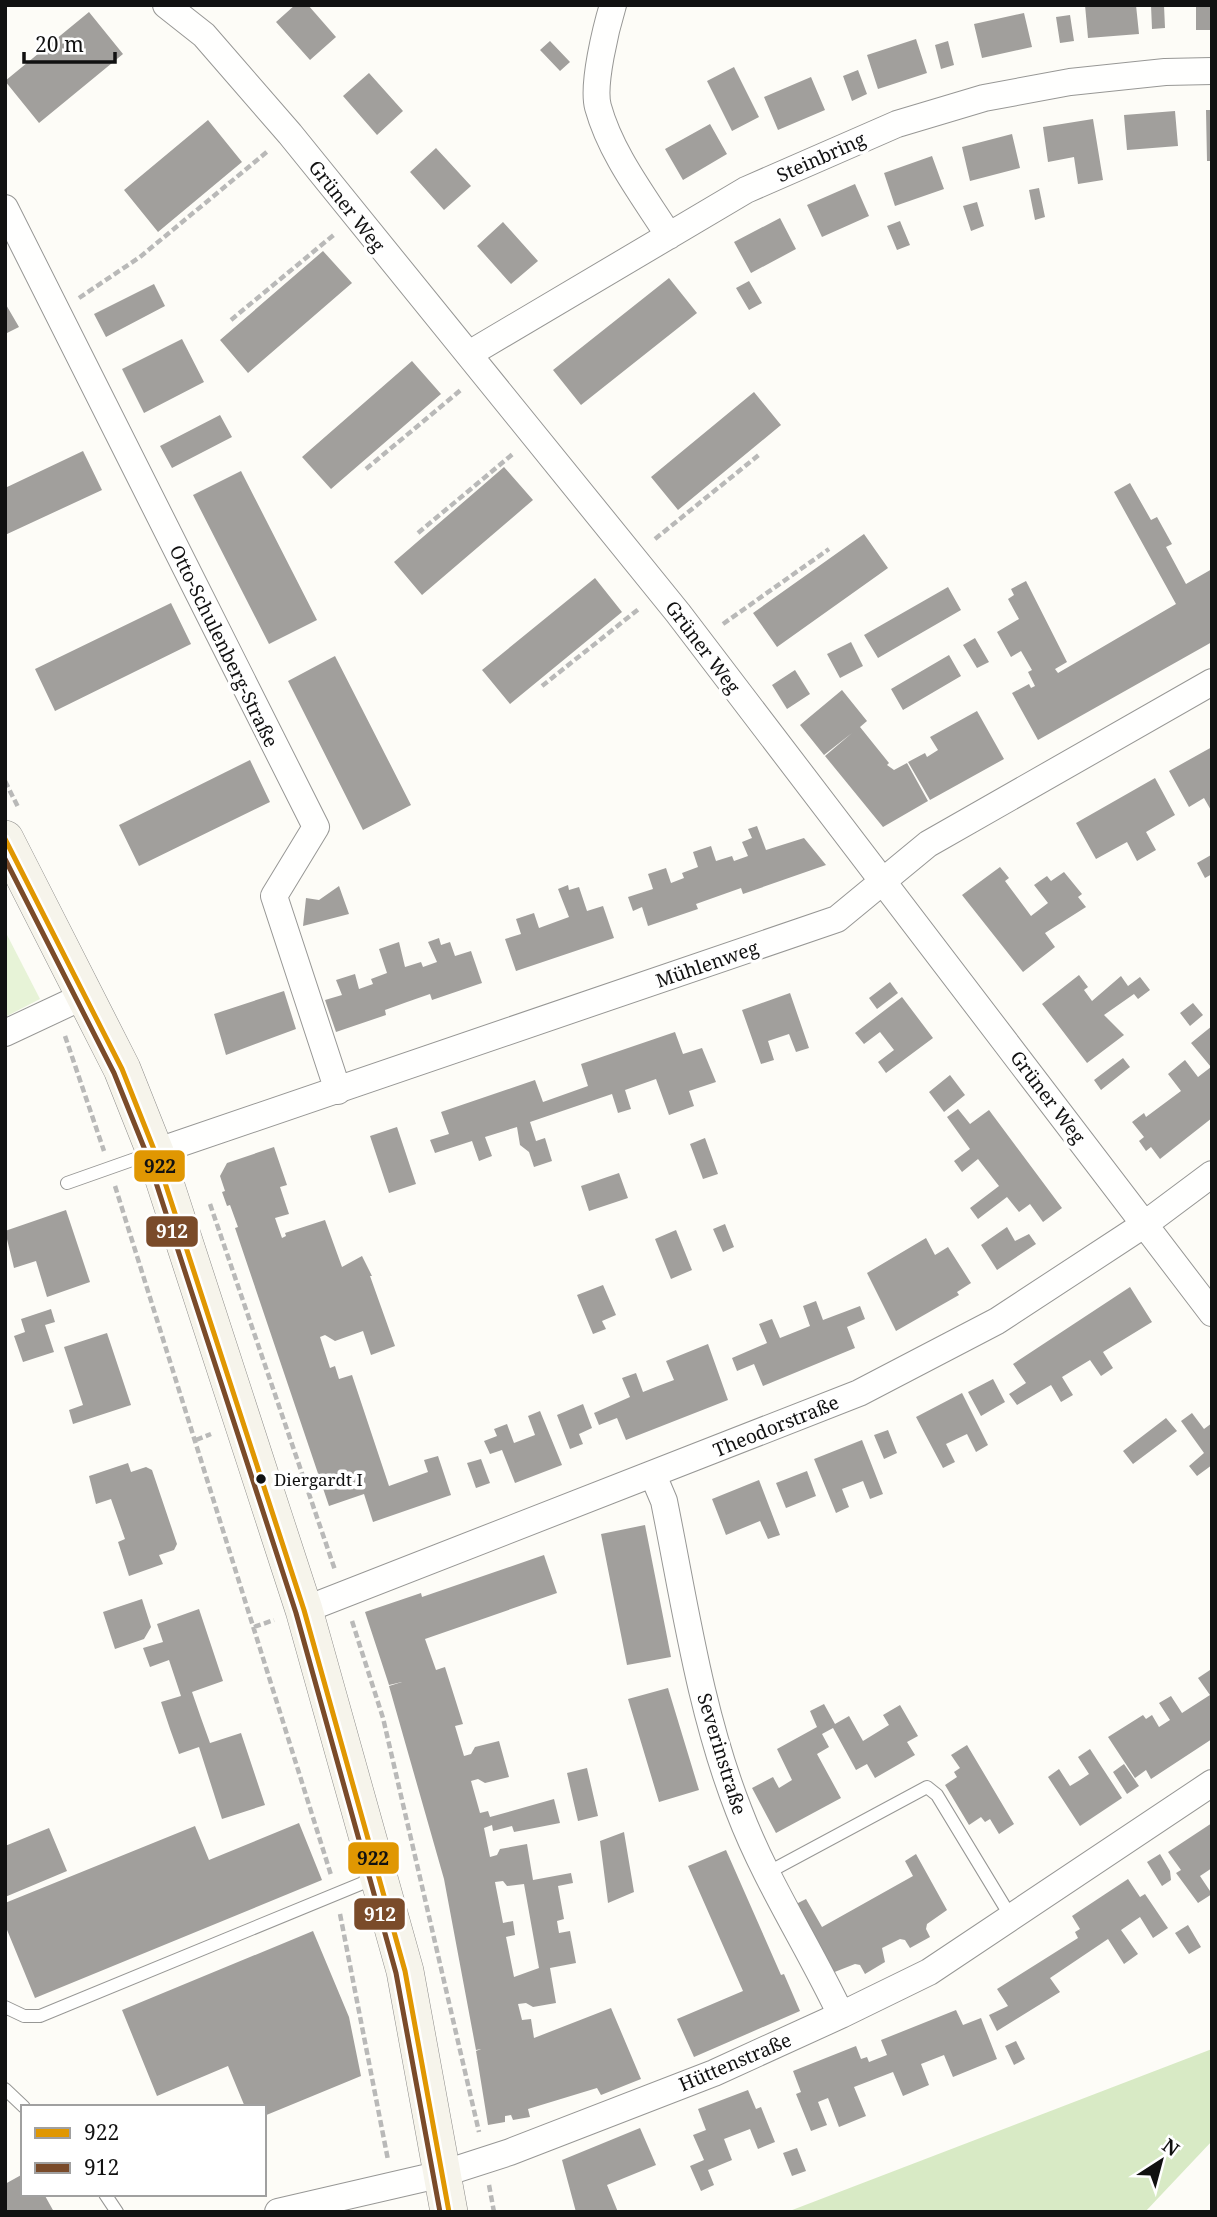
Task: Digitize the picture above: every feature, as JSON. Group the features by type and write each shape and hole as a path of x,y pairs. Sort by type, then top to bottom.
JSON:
{"main road":[{"path":"5,839 122,1069 155,1152 304,1610 405,1971 449,2212"}],"street":[{"name":"Grüner Weg","path":"166,5 204,35 289,134 661,592 1212,1313"},
{"path":"612,5 603,39 597,105 620,159 669,236"},
{"name":"Steinbring","path":"476,363 669,236 746,190 910,120 984,98 1070,82 1165,72 1212,71"},
{"name":"Otto-Schulenberg-Straße","path":"5,208 316,827 274,896 338,1091"},
{"name":"Mühlenweg","path":"155,1152 838,919 928,844 1212,682"},
{"path":"5,1033 84,996"},
{"name":"Theodorstraße","path":"304,1610 859,1393 997,1321 1145,1224 1212,1174"},
{"name":"Severinstraße","path":"653,1475 663,1501 702,1690 718,1751 739,1812 767,1873 841,2015"},
{"name":"Hüttenstraße","path":"278,2212 442,2174 510,2152 714,2073 841,2015 929,1972 1212,1783"}],"lane":[{"path":"67,1183 155,1152"},
{"path":"767,1873 927,1787 937,1796 1011,1917"},
{"path":"5,2007 24,2016 40,2016 379,1876"},
{"path":"5,2090 22,2105"},
{"path":"107,2196 117,2212"}],"path":[{"path":"58,313 140,257 289,134"},
{"path":"231,320 355,216"},
{"path":"366,469 476,363"},
{"path":"418,533 535,436"},
{"path":"632,557 760,454"},
{"path":"699,641 829,549"},
{"path":"542,686 661,592"},
{"path":"110,1168 254,1627"}],"green space":[{"path":"5,931 40,999 5,1017"},
{"path":"1212,2049 1212,2141 1145,2212 787,2212"}],"building":[{"path":"295,5 308,5 336,37 310,60 276,22"},
{"path":"1085,5 1136,5 1139,34 1088,38"},
{"path":"1151,5 1164,5 1165,28 1152,29"},
{"path":"1196,5 1212,5 1212,30 1196,30"},
{"path":"89,12 123,54 39,123 5,81"},
{"path":"1024,13 1032,47 982,58 974,24"},
{"path":"1070,15 1074,41 1060,43 1056,17"},
{"path":"916,39 927,73 878,89 867,55"},
{"path":"550,41 570,62 560,71 540,50"},
{"path":"948,41 954,65 941,69 935,45"},
{"path":"734,67 759,117 732,131 707,81"},
{"path":"858,70 867,94 852,101 843,76"},
{"path":"369,73 403,111 377,135 343,96"},
{"path":"811,77 825,110 778,130 764,97"},
{"path":"1206,110 1212,110 1212,161 1207,161"},
{"path":"1175,111 1178,146 1127,150 1124,115"},
{"path":"1093,119 1103,180 1078,184 1074,157 1048,162 1043,127"},
{"path":"208,120 242,162 158,232 124,190"},
{"path":"710,124 727,154 683,180 665,149"},
{"path":"1012,134 1020,168 970,181 962,147"},
{"path":"436,148 471,186 444,210 410,172"},
{"path":"932,156 944,189 895,206 884,173"},
{"path":"855,184 869,216 822,237 807,205"},
{"path":"1039,188 1045,217 1035,220 1029,190"},
{"path":"977,202 984,226 971,231 963,206"},
{"path":"780,218 796,249 751,273 734,242"},
{"path":"900,221 910,245 897,250 887,226"},
{"path":"503,222 538,261 511,284 477,246"},
{"path":"323,251 352,283 248,373 220,340"},
{"path":"669,278 697,313 581,405 553,370"},
{"path":"749,281 762,303 749,310 736,288"},
{"path":"154,284 165,306 106,337 94,314"},
{"path":"5,303 19,327 5,334"},
{"path":"182,339 204,382 144,413 122,369"},
{"path":"412,361 441,394 331,489 302,457"},
{"path":"754,392 781,425 678,510 651,477"},
{"path":"220,415 232,437 172,468 160,446"},
{"path":"83,451 102,490 5,535 5,488"},
{"path":"504,467 533,500 422,595 394,562"},
{"path":"241,471 317,620 269,644 193,495"},
{"path":"1130,483 1151,520 1157,517 1172,544 1166,547 1186,584 1212,569 1212,642 1038,740 1012,693 1029,684 1031,688 1035,686 1028,672 1032,670 1021,651 1011,657 997,632 1019,619 1008,599 1014,595 1011,589 1026,581 1067,662 1055,669 1058,673 1176,604 1114,492"},
{"path":"864,534 888,568 777,647 753,613"},
{"path":"595,578 622,612 510,704 482,670"},
{"path":"948,587 961,610 878,658 864,635"},
{"path":"171,603 191,644 55,711 35,669"},
{"path":"975,638 989,662 977,668 963,645"},
{"path":"851,642 863,666 840,678 827,654"},
{"path":"949,655 961,676 903,710 891,689"},
{"path":"335,656 411,805 363,830 288,681"},
{"path":"795,670 810,694 787,709 772,685"},
{"path":"842,690 867,721 860,727 889,763 887,765 894,770 907,763 928,801 883,827 825,756 852,733 824,755 800,725"},
{"path":"977,711 1004,759 930,800 908,762 925,753 927,757 938,750 930,737"},
{"path":"1212,747 1212,812 1204,798 1189,807 1169,771"},
{"path":"250,760 270,802 139,866 119,825"},
{"path":"1155,778 1175,815 1146,832 1156,850 1137,861 1127,842 1096,859 1076,823"},
{"path":"757,826 766,850 804,838 826,865 743,894 741,888 696,904 698,909 648,926 642,907 633,911 628,897 653,889 648,874 666,868 671,883 684,878 682,873 698,867 693,852 711,846 716,861 732,856 734,861 748,856 742,842 752,838 748,829"},
{"path":"1211,855 1212,874 1205,878 1197,863"},
{"path":"1000,867 1009,878 1005,881 1031,916 1048,903 1034,885 1047,876 1051,881 1064,872 1082,894 1078,897 1086,907 1045,933 1055,947 1023,972 962,895"},
{"path":"568,885 569,890 579,887 587,911 603,906 614,938 516,971 505,939 521,934 516,919 534,913 539,928 569,917 558,889"},
{"path":"339,886 349,914 303,926 306,898 319,900"},
{"path":"439,938 441,945 450,942 455,956 471,951 482,983 432,1000 430,994 385,1010 386,1015 336,1032 325,1000 342,995 336,980 355,974 359,989 373,984 371,979 387,973 379,949 399,942 405,967 421,962 423,967 437,962 428,942"},
{"path":"1079,975 1088,987 1084,990 1092,1001 1121,976 1128,986 1140,977 1150,990 1138,999 1134,994 1104,1015 1124,1035 1087,1063 1042,1004"},
{"path":"890,982 898,993 877,1009 869,998"},
{"path":"284,991 296,1029 226,1055 214,1014"},
{"path":"790,993 809,1048 796,1052 789,1034 768,1041 774,1060 761,1064 742,1010"},
{"path":"902,997 933,1038 886,1073 878,1062 894,1050 880,1032 864,1044 855,1033"},
{"path":"1193,1003 1203,1015 1190,1026 1180,1013"},
{"path":"1212,1026 1212,1118 1160,1159 1151,1147 1146,1151 1139,1141 1144,1137 1132,1122 1144,1113 1146,1117 1181,1091 1168,1074 1185,1060 1198,1077 1211,1067 1191,1043"},
{"path":"675,1032 683,1054 702,1048 716,1082 689,1091 694,1106 669,1115 656,1079 625,1090 631,1109 618,1113 612,1094 530,1122 536,1141 545,1138 552,1161 534,1167 529,1152 520,1145 517,1127 485,1137 492,1156 479,1161 472,1141 435,1153 430,1140 449,1134 441,1112 535,1080 543,1102 588,1086 581,1064"},
{"path":"1123,1058 1130,1067 1101,1090 1094,1080"},
{"path":"950,1075 965,1095 944,1112 929,1092"},
{"path":"958,1109 970,1124 989,1110 1062,1208 1043,1222 1030,1204 1019,1212 1007,1197 978,1219 970,1208 999,1186 978,1159 962,1172 954,1161 970,1149 947,1117"},
{"path":"397,1127 416,1184 389,1193 370,1136"},
{"path":"705,1138 718,1174 703,1179 690,1144"},
{"path":"274,1147 287,1185 280,1187 289,1214 275,1218 282,1238 286,1236 285,1233 325,1220 342,1267 362,1256 372,1276 395,1346 371,1355 363,1331 335,1341 325,1335 320,1337 330,1368 335,1366 339,1379 352,1375 389,1486 428,1472 424,1460 438,1456 451,1495 373,1522 364,1494 329,1506 235,1228 238,1227 222,1192 225,1191 220,1176 227,1163"},
{"path":"619,1173 628,1198 589,1211 581,1186"},
{"path":"66,1210 90,1282 47,1297 36,1261 14,1268 5,1231"},
{"path":"725,1224 734,1247 723,1252 713,1229"},
{"path":"1007,1227 1015,1241 1029,1234 1036,1244 997,1270 981,1245"},
{"path":"676,1230 692,1270 671,1279 655,1239"},
{"path":"926,1238 935,1255 948,1247 971,1283 957,1292 959,1295 896,1331 867,1273"},
{"path":"603,1285 616,1315 602,1321 606,1329 593,1334 577,1295"},
{"path":"1130,1287 1152,1322 1103,1352 1113,1368 1101,1376 1090,1360 1062,1377 1073,1395 1061,1402 1051,1385 1017,1405 1009,1394 1026,1383 1013,1364"},
{"path":"816,1301 823,1320 860,1306 865,1319 847,1327 855,1348 763,1386 754,1364 737,1371 732,1358 767,1343 759,1324 772,1319 780,1338 810,1326 803,1306"},
{"path":"51,1309 55,1322 45,1325 54,1352 23,1362 14,1336 25,1332 21,1319"},
{"path":"107,1333 131,1405 73,1424 69,1410 83,1405 64,1347"},
{"path":"708,1344 728,1400 626,1440 617,1418 599,1425 594,1413 630,1397 622,1378 636,1373 643,1392 674,1380 666,1361"},
{"path":"993,1379 1005,1402 981,1416 968,1392"},
{"path":"962,1393 988,1445 976,1452 967,1434 946,1444 955,1462 943,1468 916,1417"},
{"path":"583,1404 592,1428 579,1434 583,1444 570,1449 557,1415"},
{"path":"540,1411 562,1465 515,1483 502,1450 490,1454 484,1441 497,1436 494,1429 507,1424 514,1443 535,1435 528,1416"},
{"path":"1192,1413 1204,1429 1212,1423 1212,1465 1197,1476 1189,1466 1204,1453 1181,1421"},
{"path":"1166,1418 1177,1431 1133,1464 1123,1451"},
{"path":"888,1430 897,1453 884,1459 874,1435"},
{"path":"862,1440 883,1494 870,1499 863,1481 842,1489 849,1507 836,1513 814,1459"},
{"path":"481,1459 490,1483 476,1488 467,1463"},
{"path":"128,1463 131,1472 146,1467 152,1470 177,1544 174,1550 159,1555 163,1564 129,1576 118,1542 125,1539 111,1499 96,1504 89,1476"},
{"path":"807,1471 816,1496 786,1508 776,1483"},
{"path":"759,1480 780,1535 768,1539 760,1521 726,1535 712,1499"},
{"path":"645,1525 671,1657 627,1665 601,1534"},
{"path":"544,1555 557,1593 425,1639 436,1670 445,1667 463,1724 455,1726 464,1756 471,1754 475,1747 499,1741 509,1777 485,1783 478,1779 471,1781 480,1813 488,1811 490,1817 554,1799 560,1823 514,1832 512,1826 493,1831 492,1825 484,1828 490,1857 497,1855 500,1849 527,1844 533,1880 571,1873 573,1883 558,1886 564,1919 557,1921 559,1933 570,1931 576,1963 550,1968 556,2003 533,2007 526,2003 518,2004 522,2020 531,2019 534,2038 611,2008 641,2079 601,2095 597,2088 528,2109 530,2117 513,2120 511,2115 505,2116 505,2122 488,2125 476,2051 481,2049 476,2050 444,1879 389,1686 402,1682 389,1685 365,1612 421,1593 422,1597","holes":["503,1881 507,1886 524,1884 539,1968 514,1977 506,1937 515,1935 513,1921 503,1923 495,1882"]},
{"path":"142,1599 151,1627 144,1639 115,1649 103,1612"},
{"path":"199,1609 223,1681 192,1692 210,1743 241,1733 265,1805 222,1819 199,1747 179,1754 161,1702 181,1696 169,1660 150,1667 143,1648 163,1642 157,1624"},
{"path":"1210,1670 1212,1739 1151,1779 1146,1770 1135,1778 1108,1737 1143,1715 1146,1719 1152,1715 1159,1727 1170,1720 1159,1703 1171,1696 1182,1713 1210,1695 1198,1678"},
{"path":"668,1688 699,1790 659,1802 628,1699"},
{"path":"824,1704 835,1724 849,1716 863,1741 889,1725 883,1715 900,1705 918,1736 907,1742 915,1755 875,1778 867,1764 856,1770 833,1728 822,1734 829,1747 817,1754 841,1798 776,1833 752,1788 773,1777 779,1788 792,1780 777,1749 817,1727 810,1711"},
{"path":"967,1745 1014,1824 999,1834 990,1819 985,1822 981,1817 969,1825 945,1785 957,1777 954,1772 960,1768 951,1755"},
{"path":"1090,1749 1122,1798 1080,1826 1048,1777 1059,1769 1070,1786 1089,1774 1078,1757"},
{"path":"1124,1764 1139,1786 1127,1794 1113,1772"},
{"path":"587,1768 598,1816 578,1821 567,1773"},
{"path":"299,1823 322,1880 35,1998 5,1925 5,1903 195,1826 209,1860"},
{"path":"1212,1823 1212,1868 1200,1876 1212,1894 1198,1903 1176,1873 1181,1870 1168,1852"},
{"path":"49,1828 67,1871 5,1897 5,1846"},
{"path":"624,1832 634,1892 608,1903 600,1841"},
{"path":"726,1850 781,1975 784,1974 800,2011 694,2057 677,2019 743,1991 688,1866"},
{"path":"916,1854 947,1910 927,1924 930,1937 910,1948 905,1940 900,1939 882,1948 885,1962 865,1974 860,1965 855,1964 832,1973 794,1905 806,1899 822,1927 913,1876 905,1861"},
{"path":"1160,1854 1170,1871 1171,1880 1162,1886 1147,1862"},
{"path":"1128,1879 1140,1897 1145,1894 1168,1928 1153,1938 1140,1917 1121,1930 1138,1954 1124,1964 1108,1939 1050,1978 1060,1992 997,2031 989,2015 1008,2006 997,1989 1078,1938 1075,1932 1080,1929 1072,1916"},
{"path":"1188,1925 1201,1947 1189,1954 1175,1933"},
{"path":"313,1931 349,2017 361,2076 266,2115 266,2105 244,2105 228,2066 157,2096 122,2010"},
{"path":"956,2010 963,2025 981,2018 997,2059 953,2077 944,2055 921,2064 929,2085 903,2096 893,2072 854,2087 866,2116 839,2127 828,2098 818,2102 827,2125 811,2131 796,2094 801,2092 793,2071 856,2046 861,2059 867,2057 869,2062 887,2055 881,2040"},
{"path":"1016,2041 1025,2059 1014,2065 1005,2046"},
{"path":"748,2090 756,2109 761,2107 775,2142 758,2149 750,2129 724,2139 732,2160 708,2170 714,2185 701,2191 690,2166 704,2160 693,2135 706,2130 698,2109"},
{"path":"640,2128 656,2165 607,2185 618,2212 576,2212 562,2160"},
{"path":"797,2148 806,2171 792,2176 783,2153"},
{"path":"21,2175 21,2196 45,2196 54,2212 5,2212 5,2184"}],"transit line":[{"name":"922","path":"5,839 122,1069 155,1152 304,1610 405,1971 449,2212"},
{"name":"912","path":"5,859 114,1073 147,1155 296,1613 396,1973 440,2212"}],"place":[{"name":"Diergardt I","path":"261,1479"}]}
